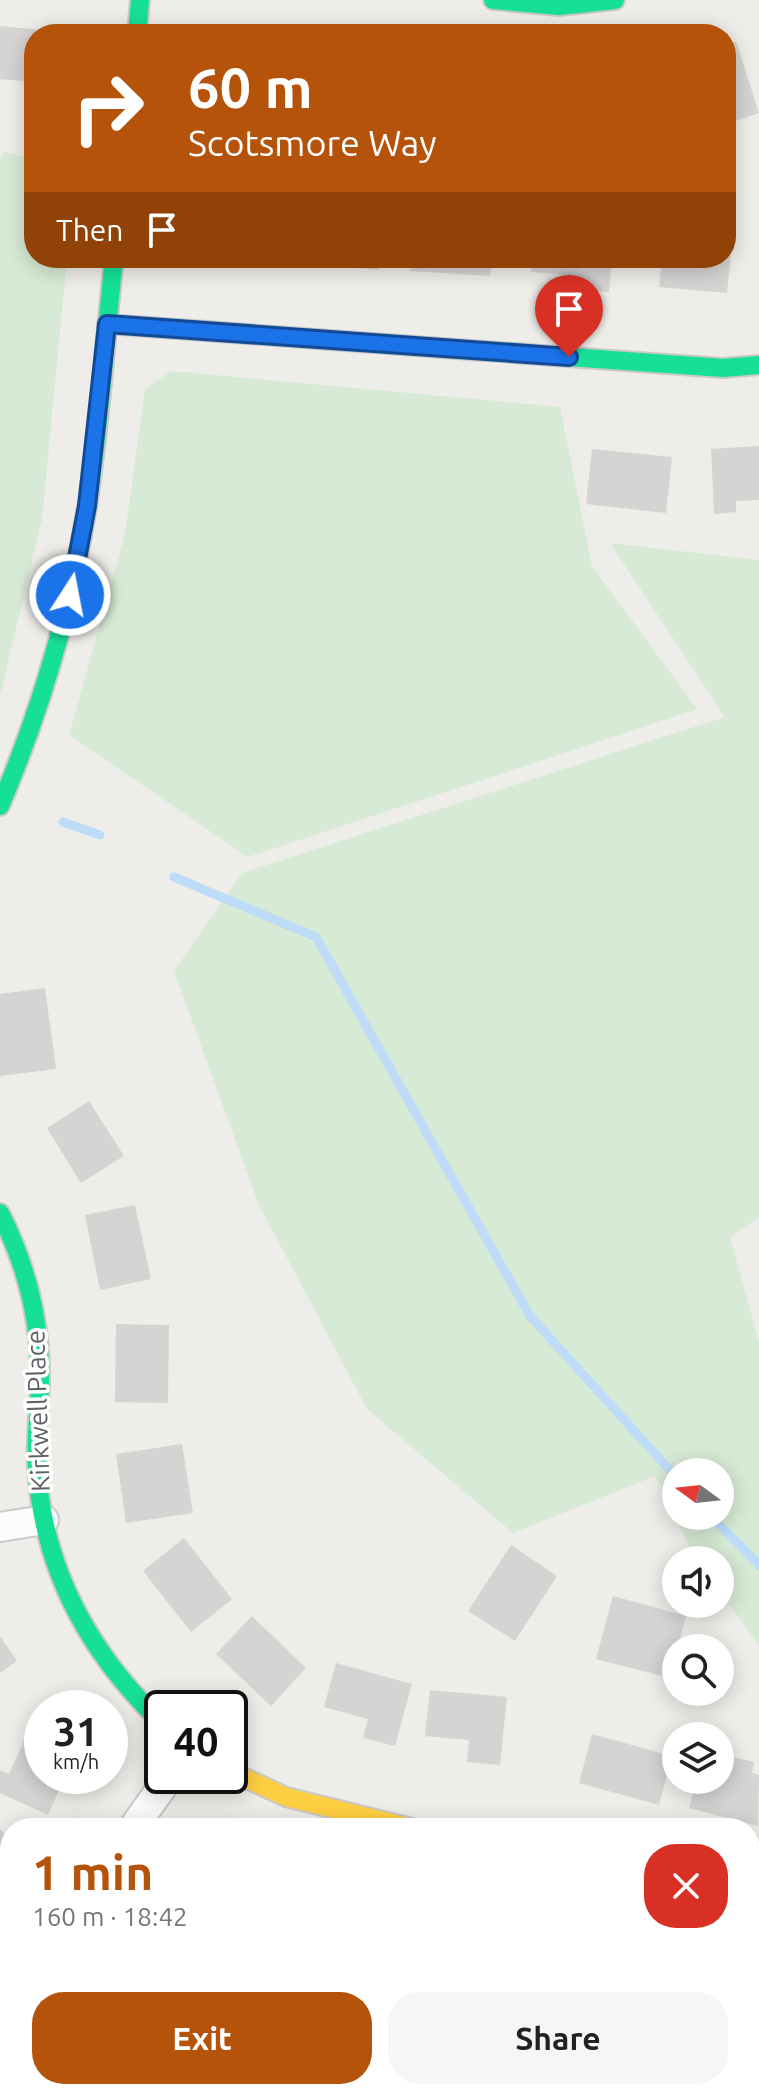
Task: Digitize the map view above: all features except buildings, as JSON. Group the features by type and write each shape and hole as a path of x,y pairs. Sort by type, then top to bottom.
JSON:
{"street":[{"path":"138,24 140,0"},
{"path":"493,0 559,6 615,0"},
{"path":"0,806 36,714 70,595 87,506 113,268"},
{"path":"107,324 723,368 759,365"},
{"name":"Kirkwell Place","path":"0,1213 23,1270 35,1321 40,1374 37,1467 44,1520 57,1571 80,1622 109,1669 144,1708"},
{"path":"0,1527 44,1520"},
{"path":"248,1779 286,1797 371,1818"},
{"path":"140,1818 157,1794"}],"green space":[{"path":"5,152 24,157 24,268 66,268 42,519 0,696 0,159"},
{"path":"171,371 560,407 592,566 697,709 248,857 69,735 125,534 145,389"},
{"path":"610,543 759,560 759,1217 730,1237 759,1342 759,1645 734,1611 734,1546 689,1546 681,1530 734,1530 734,1458 662,1458 662,1490 655,1476 513,1533 367,1409 259,1205 174,971 242,873 725,717"}],"waterway":[{"path":"63,822 100,835"},
{"path":"174,877 316,937 530,1316 662,1462"},
{"path":"725,1530 759,1565"}],"traffic: fast":[{"path":"138,24 140,0"},
{"path":"493,0 559,6 615,0"},
{"path":"0,806 52,660 80,546 95,445 113,268"},
{"path":"471,350 723,368 759,365"},
{"path":"0,1213 24,1272 34,1313 40,1377 37,1468 49,1541 74,1608 113,1668 144,1704"}],"traffic: slow":[{"path":"248,1779 286,1797 371,1818"}],"traffic: jam":[{"path":"107,324 471,350"}],"route":[{"path":"70,595 87,506 107,324 569,357"}]}
